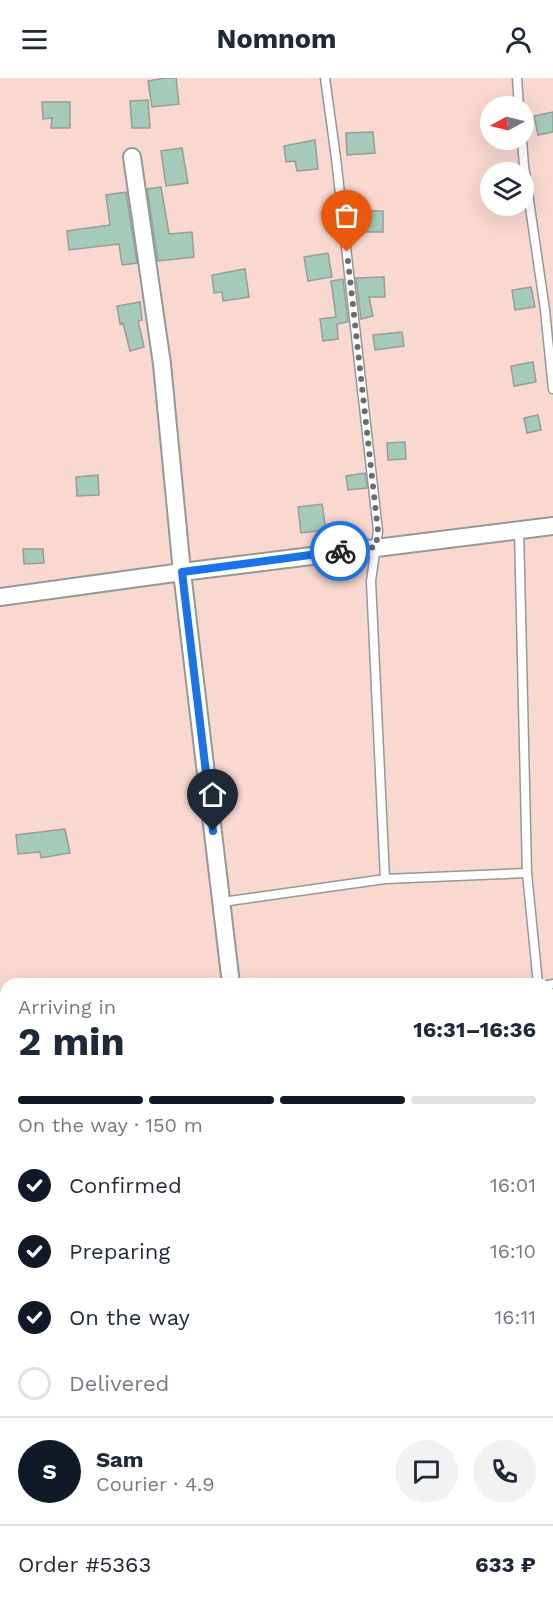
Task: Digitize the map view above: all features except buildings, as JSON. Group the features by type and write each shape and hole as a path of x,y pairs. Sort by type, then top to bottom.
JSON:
{"street":[{"path":"132,157 162,364 182,572 230,978"},
{"path":"0,597 553,526"}],"lane":[{"path":"325,78 338,170 378,531 371,581 386,879"},
{"path":"517,78 518,96"},
{"path":"523,150 545,310 553,389"},
{"path":"519,529 527,873 537,978"},
{"path":"222,902 386,879 527,873"}],"shaded area":[{"path":"0,78 553,78 553,978 0,978"}],"way so far":[{"path":"340,551 376,547 378,531 347,252"}],"route":[{"path":"213,831 182,572 340,551"}]}
